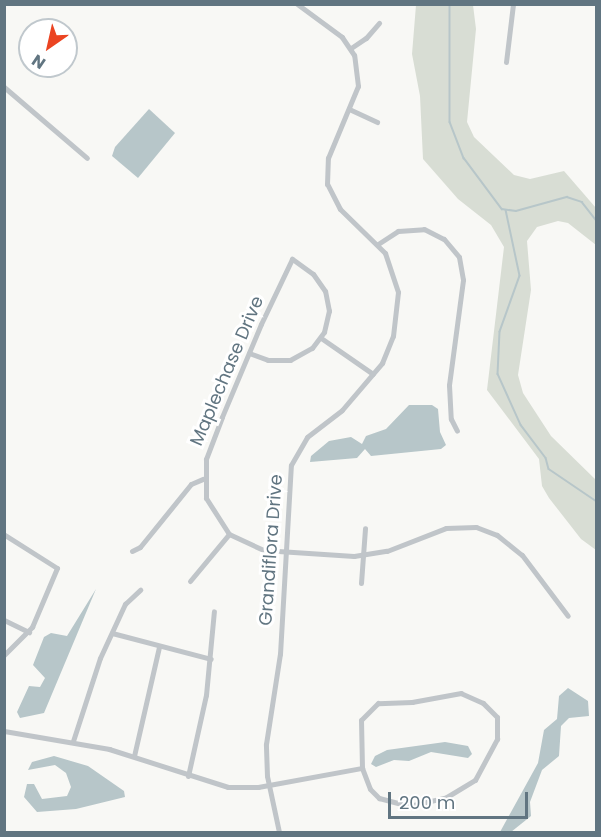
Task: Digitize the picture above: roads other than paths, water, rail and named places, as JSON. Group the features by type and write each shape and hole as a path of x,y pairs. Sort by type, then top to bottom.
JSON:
{"street":[{"path":"297,4 351,48 366,38 379,23"},
{"path":"506,62 513,4"},
{"name":"Grandiflora Drive","path":"279,832 269,785 266,744 280,654 291,471 298,447 342,410 373,374 391,344 398,292 390,260 378,244 340,209 327,184 328,158 349,109 359,77 351,48"},
{"path":"4,87 87,158"},
{"path":"349,109 377,122"},
{"path":"378,244 398,231 424,229 444,239 459,257 463,280 449,385 451,418 457,431"},
{"name":"Maplechase Drive","path":"321,338 329,311 325,291 313,274 292,259 249,353 209,451 203,479 209,506 229,534 255,548 285,553 363,556 453,526 483,528 503,539 530,563 568,616"},
{"path":"249,353 268,360 290,360 308,352 321,338 373,374"},
{"path":"132,551 140,547 191,484 203,479"},
{"path":"361,584 365,528"},
{"path":"190,581 229,534"},
{"path":"4,656 29,632 57,568 5,535"},
{"path":"73,741 90,685 112,633 125,604 140,590"},
{"path":"188,776 211,659 214,611"},
{"path":"4,621 29,632"},
{"path":"112,633 211,659"},
{"path":"134,756 159,647"},
{"path":"461,693 483,703 496,717 497,739 479,775 445,798 409,806 386,802 370,789 362,768 360,720 378,703 412,702 461,693"},
{"path":"4,731 73,741 134,756 228,788 269,785 362,768"}],"waterway":[{"path":"450,4 450,122 464,158 502,209 516,211 567,197 582,202 596,220"},
{"path":"506,210 520,276 500,332 498,374 521,425 546,458 549,469 596,501"}]}
